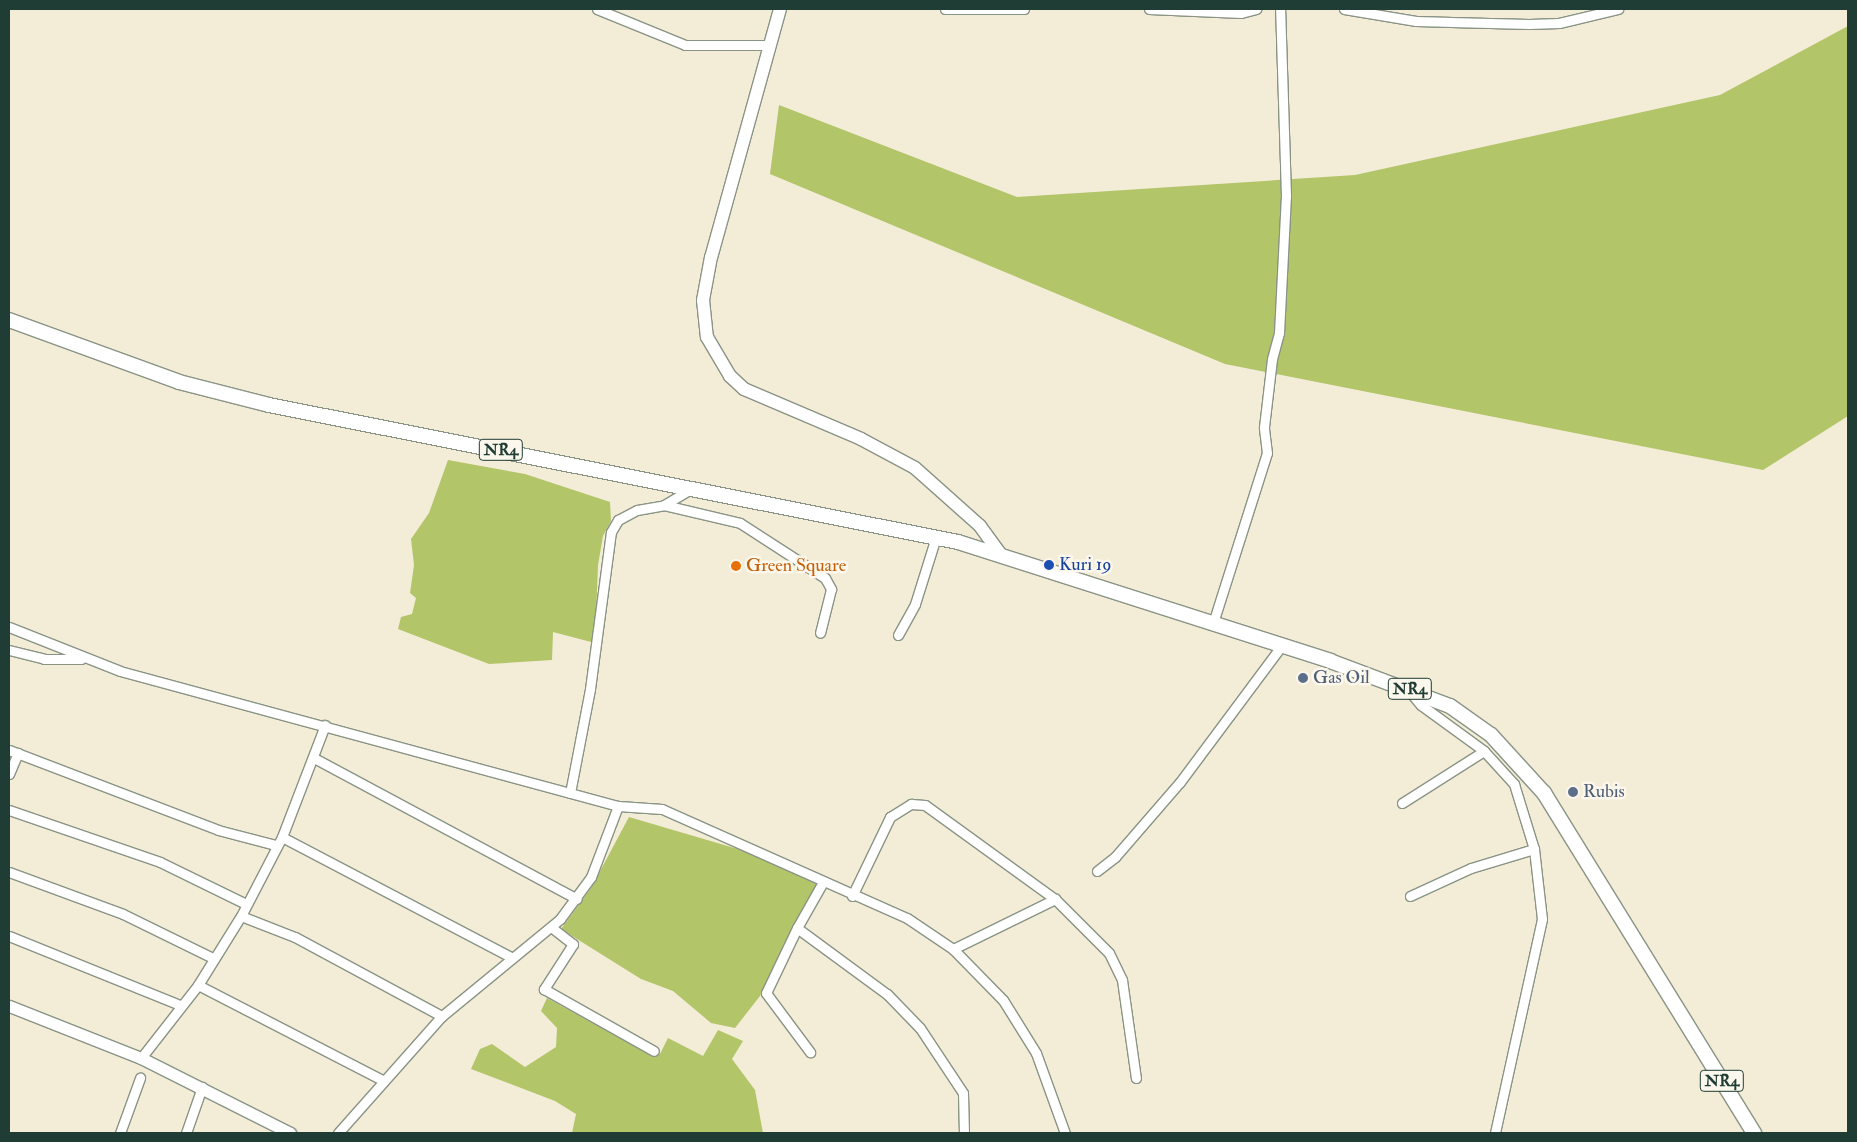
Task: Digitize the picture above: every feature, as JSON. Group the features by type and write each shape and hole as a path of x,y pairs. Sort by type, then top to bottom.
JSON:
{"highway":[{"name":"NR4","path":"9,320 218,393 686,492 936,537 1001,555 1282,645 1406,688 1469,718 1527,771 1678,1014 1691,1028 1754,1133"}],"main road":[{"path":"780,9 768,45 707,277 703,318 714,354 730,376 760,398 856,436 923,474 980,526 1001,555"}],"street":[{"path":"597,9 685,45 768,45"},
{"path":"945,9 1024,9"},
{"path":"1149,9 1241,13 1256,9"},
{"path":"1213,623 1267,453 1264,427 1272,359 1279,333 1286,196 1280,9"},
{"path":"1344,9 1416,21 1529,24 1558,23 1618,9"},
{"path":"664,506 686,492"},
{"path":"570,793 590,689 606,544 618,520 637,510 664,506 740,523 825,578 831,589 820,633"},
{"path":"898,635 915,604 936,537"},
{"path":"9,627 81,659 618,806 646,805 682,816 852,896 907,918 953,949 1003,1000 1036,1052 1065,1133"},
{"path":"1097,871 1115,858 1180,782 1282,645"},
{"path":"9,650 44,659 81,659"},
{"path":"1406,688 1421,705 1484,751 1518,790 1534,849 1542,920 1495,1133"},
{"path":"141,1058 180,1005 198,985 213,958 241,916 276,845 282,837 314,758 325,725"},
{"path":"1402,803 1484,751"},
{"path":"9,774 13,752 218,830 276,845"},
{"path":"314,758 577,898"},
{"path":"852,896 890,817 915,802 965,832 1055,899 1116,964 1136,1078"},
{"path":"338,1133 442,1016 551,927 577,898 591,877 618,806"},
{"path":"9,810 160,862 246,904"},
{"path":"282,837 512,958"},
{"path":"1410,896 1471,868 1534,849"},
{"path":"9,872 116,911 213,958"},
{"path":"810,1052 766,993 797,928 823,882"},
{"path":"953,949 1055,899"},
{"path":"241,916 295,938 442,1016"},
{"path":"551,927 574,944 544,989 654,1051"},
{"path":"797,928 887,994 920,1028 963,1093 964,1133"},
{"path":"9,936 180,1005"},
{"path":"198,985 384,1081"},
{"path":"9,1006 141,1058 202,1087 290,1133"},
{"path":"120,1133 140,1078"},
{"path":"186,1133 202,1087"}],"green space":[{"path":"1848,26 1848,416 1763,470 1225,364 770,174 779,105 1017,197 1355,175 1720,95"},
{"path":"448,460 525,474 610,502 611,521 603,536 598,565 595,643 553,632 552,660 489,664 398,629 401,617 412,614 416,598 410,593 414,565 411,539 429,513"},
{"path":"629,817 765,857 818,885 760,996 735,1028 711,1023 673,991 641,979 561,929 591,888"},
{"path":"547,998 649,1054 660,1054 668,1038 703,1056 718,1030 743,1041 732,1059 755,1090 763,1133 572,1133 576,1114 555,1101 471,1069 480,1049 492,1044 525,1067 556,1047 557,1028 541,1011"}],"place":[{"name":"Kuri 19","path":"1049,565"},
{"name":"Green Square","path":"736,566"},
{"name":"Gas Oil","path":"1303,678"},
{"name":"Rubis","path":"1573,792"}]}
